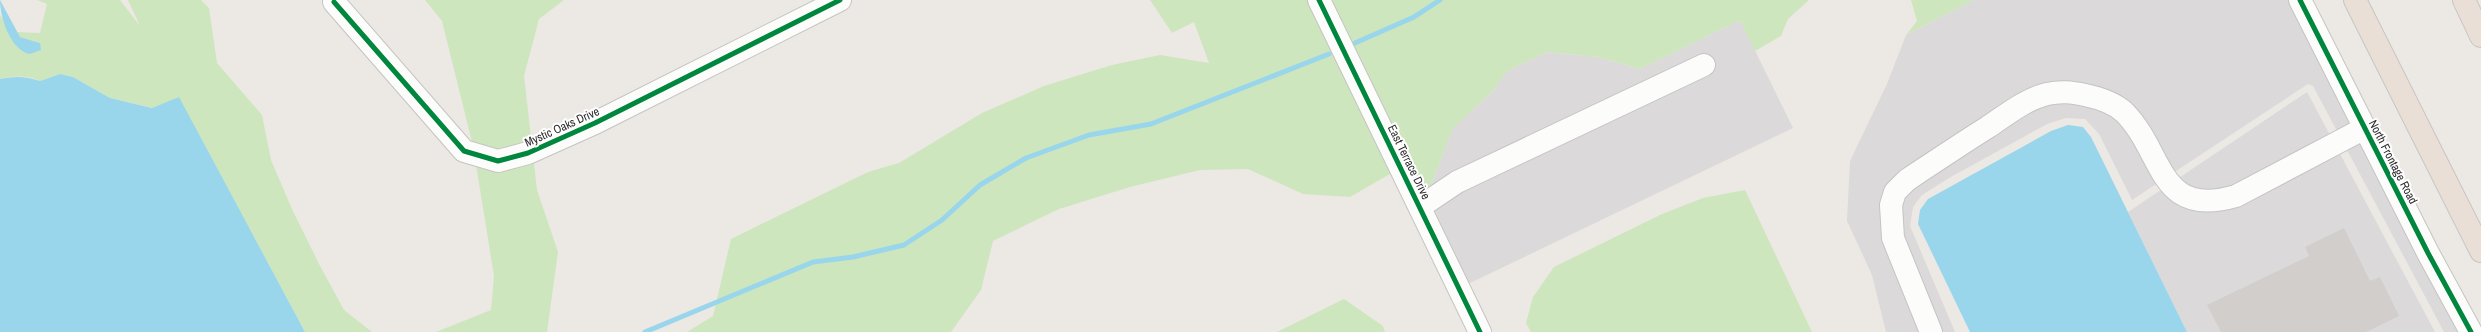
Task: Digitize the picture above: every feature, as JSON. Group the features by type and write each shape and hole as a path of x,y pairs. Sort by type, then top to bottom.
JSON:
{"highway":[{"path":"2355,0 2481,252"},
{"path":"2464,0 2481,36"}],"street":[{"name":"Mystic Oaks Drive","path":"334,2 464,151 498,161 528,154 595,123 840,0"},
{"name":"East Terrace Drive","path":"1319,0 1480,332"},
{"name":"North Frontage Road","path":"2300,0 2471,332"},
{"path":"1420,207 1457,182 1704,65"},
{"path":"1931,332 1893,238 1891,206 1895,192 1907,180 2015,109 2045,95 2063,91 2096,97 2112,104 2124,112 2142,136 2169,184 2184,195 2197,201 2216,202 2236,196 2365,128"}],"shaded area":[{"path":"1974,0 2289,0 2459,332 2444,332 2313,86 2308,84 2132,200 2099,134 2085,119 2066,118 2047,124 1949,178 1922,195 1913,207 1910,226 1955,332 1886,332 1872,275 1847,221 1850,161 1887,84 1906,35"},
{"path":"1740,20 1793,128 1468,284 1421,188 1429,191 1453,128 1492,92 1507,71 1547,52 1598,57 1640,69"},
{"path":"2307,92 2435,332 2187,332 2128,212"}],"green space":[{"path":"37,0 120,0 140,26 128,0 201,0 209,8 217,63 262,115 271,160 292,209 319,264 344,310 372,332 305,332 179,98 153,108 110,98 73,77 60,74 40,81 20,77 0,79 0,15 5,22 12,41 40,43 20,37 16,32 40,33 47,4"},
{"path":"425,0 564,0 539,19 524,76 537,190 558,252 547,332 436,332 491,310 494,276 473,146 442,21"},
{"path":"1150,0 1308,0 1393,176 1390,174 1350,197 1303,194 1248,169 1200,170 1130,187 1059,209 993,241 981,290 951,332 687,332 713,316 731,239 868,172 899,163 982,113 1044,86 1112,65 1160,55 1209,63 1194,22 1172,33"},
{"path":"1330,0 1809,0 1788,19 1781,36 1755,51 1740,20 1640,69 1598,57 1547,52 1507,71 1492,92 1453,128 1429,191 1421,188"},
{"path":"1911,0 1974,0 1906,35 1917,21"},
{"path":"1745,190 1812,332 1531,332 1526,323 1533,297 1554,267 1662,214 1703,198"},
{"path":"1344,299 1383,326 1385,332 1277,332"}],"water":[{"path":"0,0 20,37 40,43 41,50 30,54 23,51 12,40 4,24"},
{"path":"60,74 73,77 110,98 152,108 179,97 305,332 0,332 0,79 20,77 40,81"},
{"path":"2068,125 2083,127 2091,137 2187,332 1970,332 1918,224 1920,210 1928,199 2051,131"}],"building":[{"path":"2344,228 2370,281 2380,277 2399,316 2366,332 2221,332 2207,305 2309,256 2305,247"}],"waterway":[{"path":"1355,43 1414,17 1440,0"},
{"path":"645,332 813,262 853,257 904,245 942,220 980,185 1026,158 1089,135 1151,124 1329,54"}],"cycle path":[{"path":"334,2 464,151 498,161 528,153 595,123 840,0"},
{"path":"1319,0 1480,332"},
{"path":"2300,0 2428,253 2471,332"}]}
